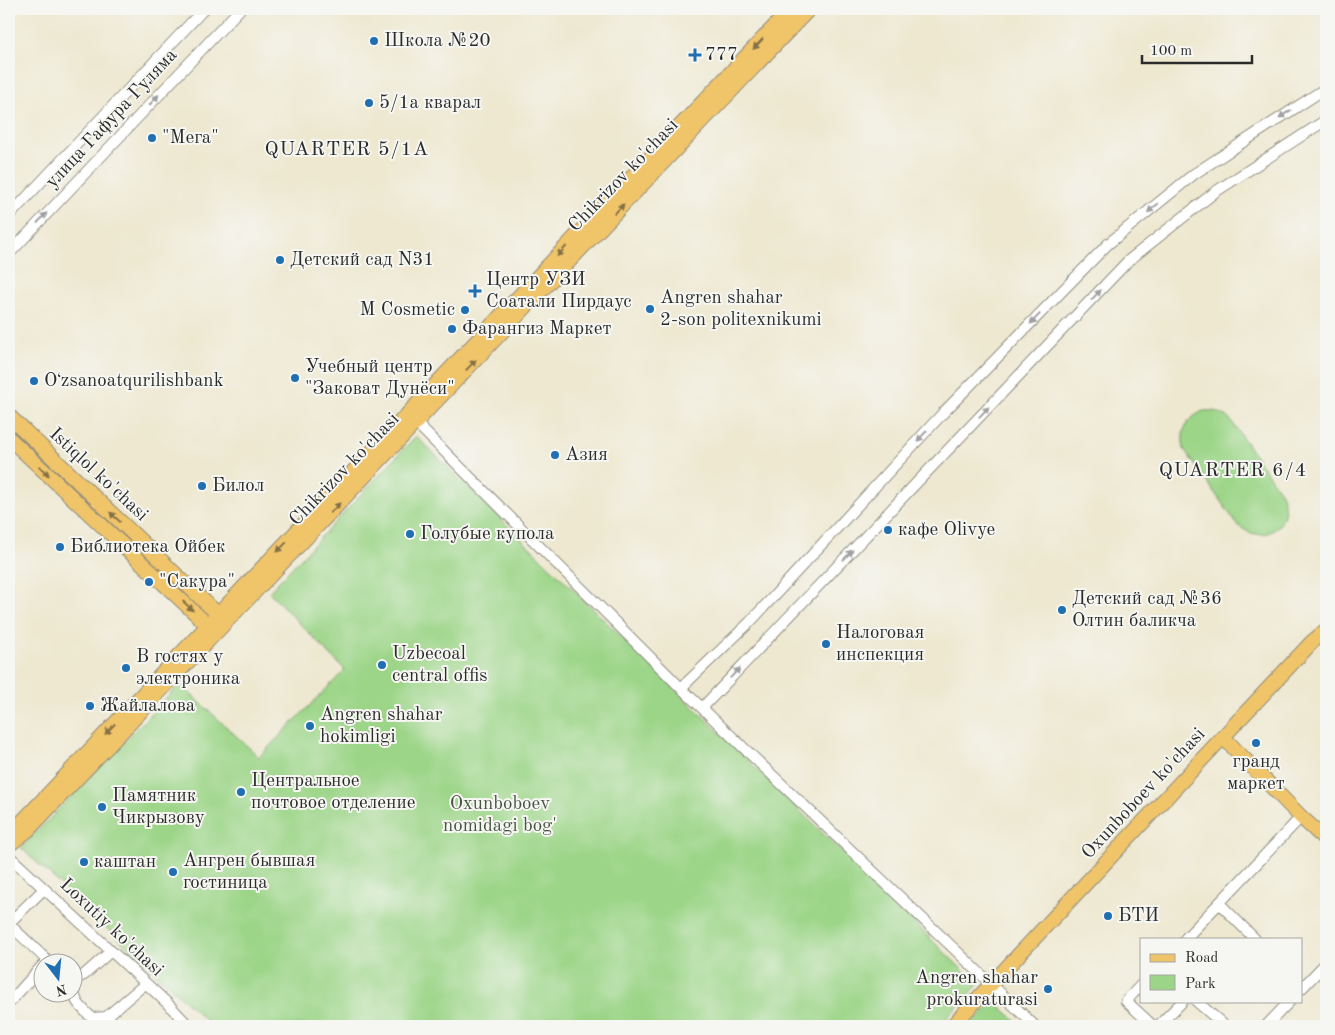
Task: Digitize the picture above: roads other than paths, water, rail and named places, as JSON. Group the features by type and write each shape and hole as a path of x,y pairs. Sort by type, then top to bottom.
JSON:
{"main road":[{"name":"Chikrizov ko'chasi","path":"9,846 28,830 222,618 791,9"},
{"name":"Chikrizov ko'chasi","path":"249,590 416,423 809,9"},
{"name":"Istiqlol ko'chasi","path":"9,416 222,618"},
{"name":"Istiqlol ko'chasi","path":"9,438 212,629"},
{"name":"Chikrizov ko'chasi","path":"9,841 20,824 212,629"},
{"name":"Oxunboboev ko'chasi","path":"952,1026 1312,642 1326,630"},
{"path":"1223,737 1326,840"}],"street":[{"path":"9,216 204,9"},
{"name":"улица Гафура Гуляма","path":"9,254 240,9"},
{"path":"680,688 750,622 943,413 1108,244 1194,174 1326,88"},
{"path":"702,708 1128,261 1215,192 1326,120"},
{"path":"416,423 680,688 1035,1026"},
{"path":"1186,938 1301,817"},
{"name":"Loxutiy ko'chasi","path":"9,856 189,1026"},
{"path":"36,952 9,924 44,889"},
{"path":"1219,903 1253,938"},
{"path":"82,976 111,951"},
{"path":"1302,987 1326,963"},
{"path":"9,1003 32,978"},
{"path":"78,1002 92,1018 106,1017 145,984"},
{"path":"1140,986 1126,1001 1153,1026"},
{"path":"1158,1026 1182,1002"},
{"path":"1197,1002 1225,1026"},
{"path":"1266,1026 1289,1002"},
{"path":"106,1017 116,1026"}],"place":[{"name":"Школа №20","path":"374,41"},
{"name":"777","path":"695,55"},
{"name":"5/1а кварал","path":"369,103"},
{"name":"\"Мега\"","path":"152,138"},
{"name":"Детский сад N31","path":"280,260"},
{"name":"Центр УЗИ Соатали Пирдаус","path":"475,291"},
{"name":"Angren shahar 2-son politexnikumi","path":"650,309"},
{"name":"M Cosmetic","path":"465,310"},
{"name":"Фарангиз Маркет","path":"452,329"},
{"name":"Учебный центр \"Заковат Дунёси\"","path":"295,378"},
{"name":"Oʻzsanoatqurilishbank","path":"34,381"},
{"name":"Азия","path":"555,455"},
{"name":"Билол","path":"202,486"},
{"name":"кафе Olivye","path":"888,530"},
{"name":"Голубые купола","path":"410,534"},
{"name":"Библиотека Ойбек","path":"60,547"},
{"name":"\"Сакура\"","path":"149,582"},
{"name":"Детский сад №36 Олтин баликча","path":"1062,610"},
{"name":"Налоговая инспекция","path":"826,644"},
{"name":"Uzbecoal central offis","path":"382,665"},
{"name":"В гостях у электроника","path":"126,668"},
{"name":"Жайлалова","path":"90,706"},
{"name":"Angren shahar hokimligi","path":"310,726"},
{"name":"гранд маркет","path":"1256,743"},
{"name":"Центральное почтовое отделение","path":"241,792"},
{"name":"Памятник Чикрызову","path":"102,807"},
{"name":"каштан","path":"84,862"},
{"name":"Ангрен бывшая гостиница","path":"173,872"},
{"name":"БТИ","path":"1108,916"},
{"name":"Angren shahar prokuraturasi","path":"1048,989"}],"district":[{"name":"QUARTER 5/1A","path":"347,150"},
{"name":"QUARTER 6/4","path":"1233,471"}],"park label":[{"name":"Oxunboboev nomidagi bog'","path":"500,815"}]}
